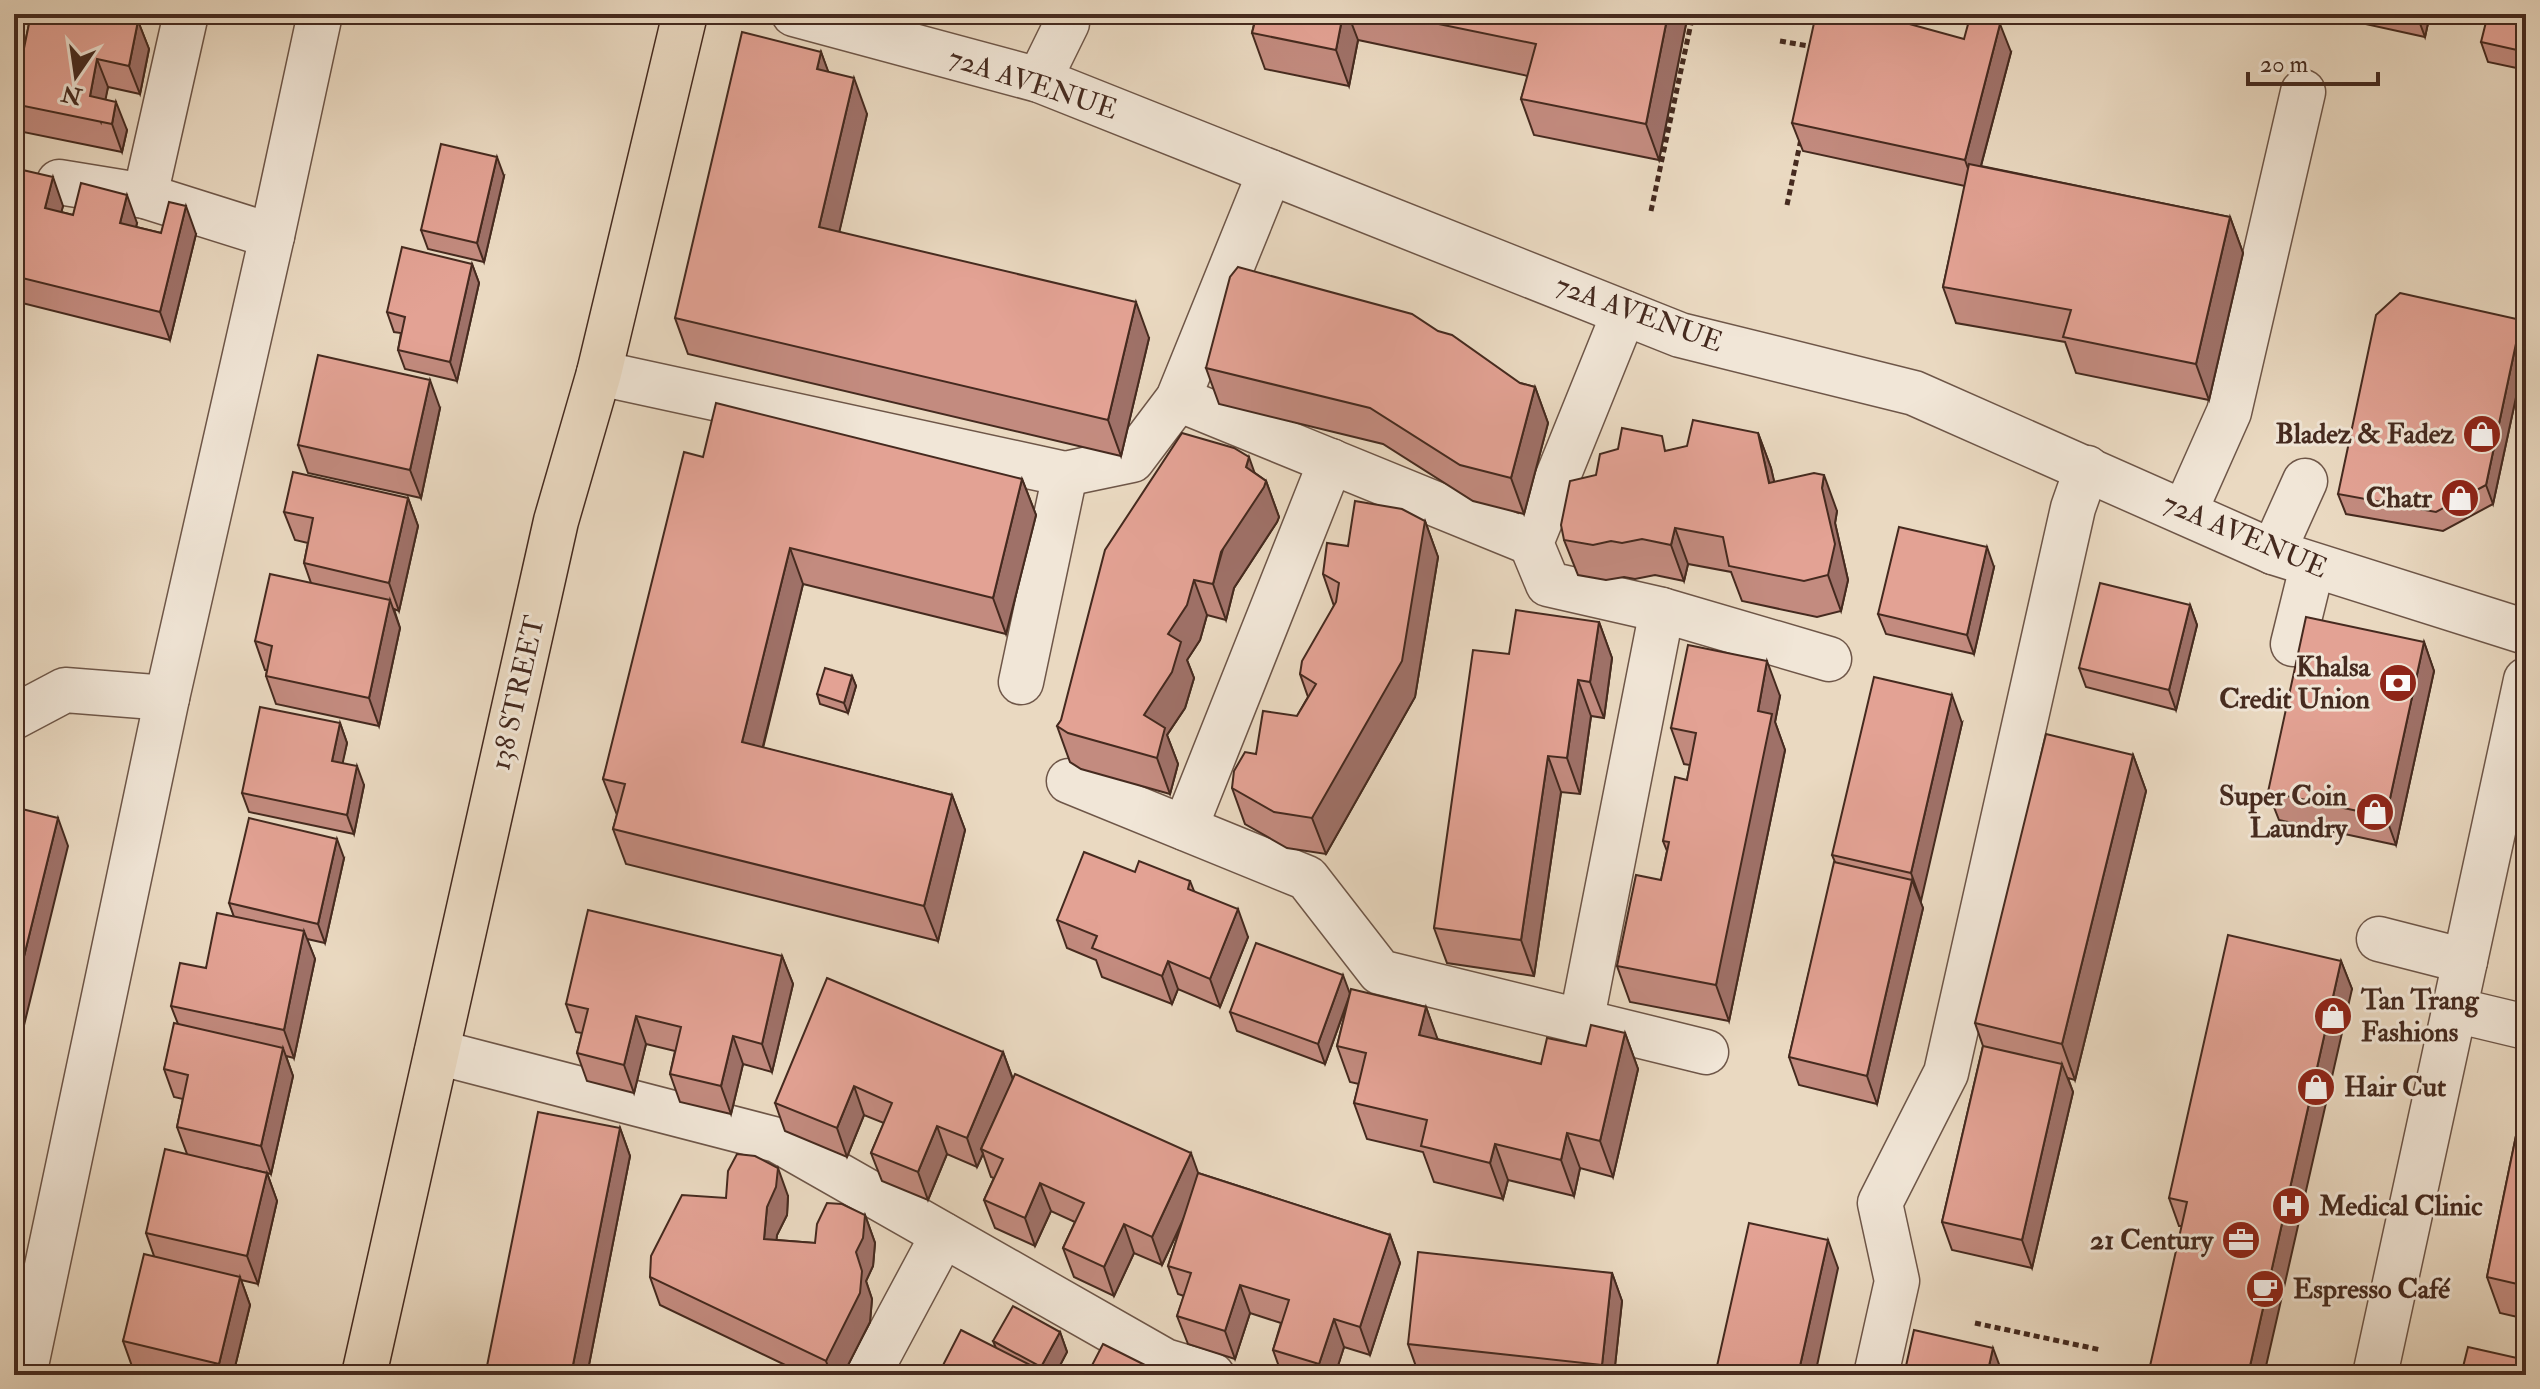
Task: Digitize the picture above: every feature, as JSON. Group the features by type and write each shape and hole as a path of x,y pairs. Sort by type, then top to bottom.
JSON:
{"main road":[{"name":"138 STREET","path":"364,1375 556,521 599,373 685,14"}],"street":[{"path":"145,196 186,14"},
{"path":"24,1375 167,698 320,14"},
{"name":"72A AVENUE","path":"794,14 1039,80 1680,335 1914,393 2292,560 2526,632"},
{"path":"1039,80 1067,23"},
{"path":"2185,511 2229,412 2303,92"},
{"path":"599,373 1065,474 1132,460 1178,399 1270,172"},
{"path":"59,182 145,196 272,236"},
{"path":"1624,313 1531,543 1548,584 1662,610 1829,659"},
{"path":"1178,399 1531,543"},
{"path":"1185,828 1331,461"},
{"path":"1876,1375 1897,1281 1880,1203 1946,1073 2073,508 2087,468"},
{"path":"1021,682 1065,474"},
{"path":"2293,644 2292,560 2305,481"},
{"path":"1581,1023 1662,610"},
{"path":"2375,1375 2526,680"},
{"path":"14,717 65,690 167,698"},
{"path":"1069,781 1307,878 1380,972 1706,1052"},
{"path":"2379,939 2465,961"},
{"path":"2455,1010 2526,1027"},
{"path":"437,1052 777,1140 1165,1361 1212,1375"},
{"path":"868,1375 943,1235"}],"path":[{"path":"1651,211 1693,14"},
{"path":"1780,41 1821,48"},
{"path":"1787,205 1802,133"},
{"path":"1975,1323 2101,1350"}],"building":[{"path":"31,14 107,14 138,21 129,66 97,59 90,96 116,102 112,124 14,104"},
{"path":"1257,14 1343,14 1336,50 1252,33"},
{"path":"1390,14 1668,14 1646,124 1521,99 1536,44"},
{"path":"1816,14 1873,14 1964,39 1970,17 2000,24 1965,160 1792,123"},
{"path":"2488,14 2526,14 2526,52 2481,42"},
{"path":"742,32 821,52 817,69 854,78 819,227 1136,302 1108,420 675,318"},
{"path":"441,144 497,157 477,243 421,230"},
{"path":"1969,164 2230,217 2196,364 2063,337 2071,310 1943,287"},
{"path":"14,168 53,177 45,208 73,215 81,183 127,195 120,223 161,233 169,202 186,206 160,312 14,276"},
{"path":"402,247 472,264 450,362 398,350 405,317 387,312"},
{"path":"1238,267 1412,314 1438,331 1452,335 1520,383 1535,387 1511,478 1460,465 1370,408 1206,368 1230,277"},
{"path":"2400,293 2521,320 2486,485 2436,512 2338,494 2376,315"},
{"path":"318,355 430,380 410,470 298,445"},
{"path":"716,403 1022,479 993,598 790,548 742,742 952,795 924,906 613,829 625,784 603,779 684,452 703,457"},
{"path":"1693,420 1758,433 1769,483 1814,473 1824,475 1822,488 1835,544 1828,575 1804,581 1729,566 1723,537 1675,528 1671,545 1642,539 1593,545 1564,540 1561,525 1570,481 1596,475 1600,454 1618,449 1622,428 1662,436 1665,451 1687,446"},
{"path":"1182,433 1234,448 1249,457 1246,467 1266,481 1221,552 1213,584 1194,580 1187,605 1168,634 1181,642 1172,672 1144,715 1165,728 1157,758 1068,733 1057,726 1105,550"},
{"path":"293,472 408,498 389,583 304,563 313,518 284,512"},
{"path":"1355,501 1402,509 1425,521 1402,661 1312,818 1274,812 1232,788 1234,771 1245,752 1256,754 1263,711 1297,716 1316,684 1300,674 1302,661 1336,602 1339,583 1323,574 1327,543 1348,546"},
{"path":"1899,527 1987,547 1967,635 1878,614"},
{"path":"270,574 390,600 369,698 266,676 272,646 255,641"},
{"path":"2100,583 2190,605 2169,690 2079,668"},
{"path":"1516,610 1599,622 1590,682 1578,680 1567,758 1548,756 1521,940 1434,928 1473,650 1509,654"},
{"path":"2306,617 2424,642 2386,817 2268,792"},
{"path":"1688,645 1767,661 1758,711 1772,714 1716,985 1617,966 1636,875 1661,880 1669,842 1663,841 1675,777 1687,780 1696,733 1671,728"},
{"path":"825,668 852,676 844,703 817,694"},
{"path":"1874,677 1952,695 1911,873 1832,855"},
{"path":"260,707 340,723 332,761 357,766 347,815 242,793"},
{"path":"2046,734 2133,755 2062,1044 1975,1023"},
{"path":"14,807 58,818 14,997"},
{"path":"249,818 337,839 318,924 229,903"},
{"path":"1084,852 1135,872 1139,861 1190,881 1188,889 1238,909 1210,979 1168,961 1162,976 1092,948 1097,936 1057,920"},
{"path":"1834,862 1912,880 1867,1076 1789,1057"},
{"path":"588,910 782,956 762,1044 733,1036 721,1086 670,1074 681,1027 636,1016 624,1065 577,1053 588,1009 566,1004"},
{"path":"217,913 304,931 284,1030 171,1006 180,963 206,968"},
{"path":"2228,935 2341,961 2248,1375 2148,1375 2187,1202 2169,1198"},
{"path":"1256,943 1343,975 1318,1044 1230,1012"},
{"path":"827,978 1003,1052 967,1138 937,1126 918,1172 871,1153 892,1103 854,1086 837,1128 775,1103"},
{"path":"1351,989 1426,1007 1419,1035 1541,1064 1547,1038 1586,1046 1591,1025 1625,1033 1600,1141 1567,1133 1561,1160 1495,1144 1490,1163 1421,1146 1427,1120 1354,1103 1366,1053 1337,1046"},
{"path":"174,1023 283,1048 261,1146 177,1127 188,1075 164,1069"},
{"path":"1983,1046 2062,1064 2022,1240 1942,1222"},
{"path":"1015,1074 1191,1153 1152,1237 1124,1224 1104,1267 1063,1248 1084,1203 1040,1183 1025,1218 984,1200 1003,1159 981,1149"},
{"path":"2526,1087 2526,1286 2487,1277"},
{"path":"538,1112 620,1128 571,1375 533,1375 487,1366"},
{"path":"165,1149 267,1173 247,1256 146,1233"},
{"path":"737,1154 755,1156 778,1168 776,1187 767,1207 764,1239 815,1243 817,1224 827,1203 842,1204 865,1215 863,1238 856,1252 862,1271 860,1293 826,1361 650,1277 651,1256 682,1195 726,1198 728,1171"},
{"path":"1198,1173 1390,1235 1360,1327 1334,1319 1319,1364 1273,1350 1289,1300 1240,1285 1225,1331 1177,1316 1191,1273 1168,1266"},
{"path":"1749,1223 1828,1240 1798,1375 1715,1375"},
{"path":"1418,1252 1612,1273 1602,1365 1408,1344"},
{"path":"144,1254 240,1277 219,1364 123,1341"},
{"path":"1013,1306 1060,1332 1041,1367 993,1341"},
{"path":"961,1330 1050,1375 938,1375"},
{"path":"1914,1330 1993,1348 1987,1375 1904,1375"},
{"path":"1103,1344 1151,1368 1148,1375 1087,1375"},
{"path":"2468,1347 2526,1360 2526,1375 2461,1375"}],"place":[{"name":"Bladez & Fadez","path":"2482,434"},
{"name":"Chatr","path":"2460,498"},
{"name":"Khalsa Credit Union","path":"2398,683"},
{"name":"Super Coin Laundry","path":"2375,812"},
{"name":"Tan Trang Fashions","path":"2333,1016"},
{"name":"Hair Cut","path":"2316,1087"},
{"name":"Medical Clinic","path":"2291,1206"},
{"name":"21 Century","path":"2241,1240"},
{"name":"Espresso Café","path":"2265,1289"}]}
